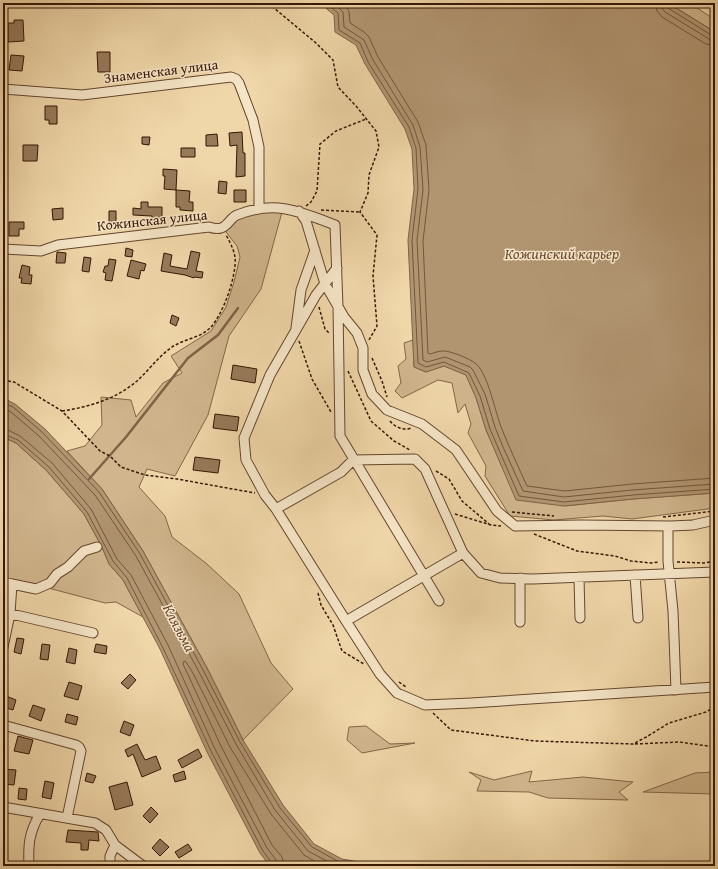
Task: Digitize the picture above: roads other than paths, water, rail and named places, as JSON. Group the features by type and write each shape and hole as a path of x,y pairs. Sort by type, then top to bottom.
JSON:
{"street":[{"name":"Знаменская улица","path":"3,89 82,95 231,77 236,79 239,83 253,120 259,147 259,208"},
{"name":"Кожинская улица","path":"3,249 41,251 58,245 208,228 221,228 229,222 233,216 259,208 276,207 299,211 335,225 337,268"},
{"path":"299,211 306,221 325,284 344,317 358,333 363,348 363,370 372,394 387,410 422,424 456,450 498,511 515,526 668,526 693,525 715,520"},
{"path":"296,332 301,290 315,250"},
{"path":"337,268 316,295 270,375 244,438 246,460 265,495 276,509 380,674 397,693 425,705 715,687"},
{"path":"337,268 340,436 353,460 439,601"},
{"path":"276,509 341,472 353,460 416,459 425,469 463,554 481,573 500,578 520,578 715,572"},
{"path":"668,526 668,561 673,611 676,690"},
{"path":"3,647 8,583 36,589 50,583 57,574 68,567 84,552 97,547"},
{"path":"346,621 463,554"},
{"path":"635,575 638,618"},
{"path":"579,577 580,618"},
{"path":"520,578 520,622"},
{"path":"6,613 93,633"},
{"path":"3,725 79,747 80,751 67,818"},
{"path":"3,807 95,824 106,830 115,845 143,866"},
{"path":"29,866 28,847 31,834 40,814"},
{"path":"110,866 110,856 115,845"}],"water":[{"name":"Кожинский карьер","path":"320,3 668,3 715,32 715,493 564,506 516,500 486,430 476,398 466,375 444,366 426,372 414,367 408,240 414,189 412,149 405,129 365,64 356,45 335,32 334,15"},
{"name":"Клязьма","path":"3,398 15,404 45,429 102,489 143,551 206,666 243,740 283,805 314,844 342,859 382,866 270,866 260,853 207,752 160,649 123,580 109,564 102,547 84,514 46,470 16,443 3,437"},
{"path":"715,861 715,866 570,866 683,864"}],"waterway":[{"path":"89,479 126,437 188,358 218,335 238,308"}]}
